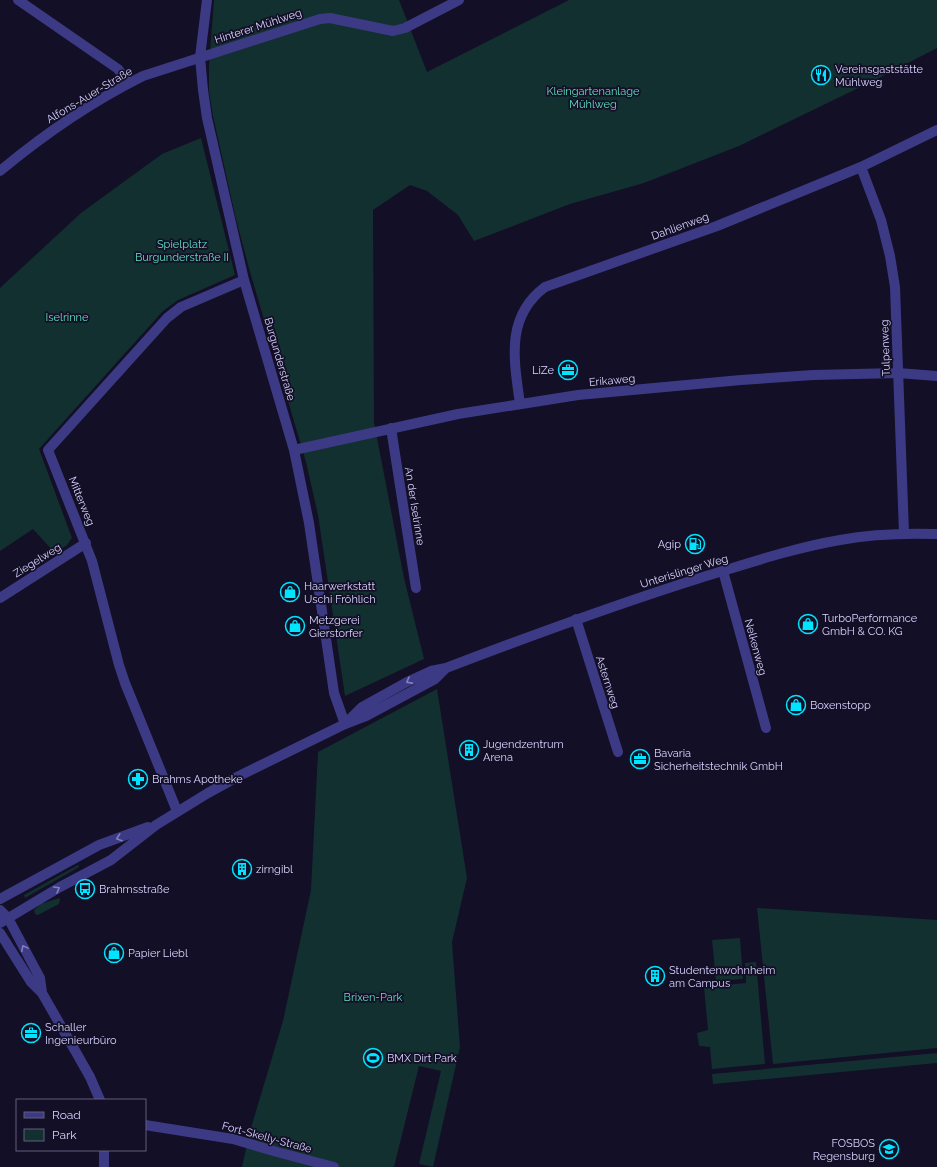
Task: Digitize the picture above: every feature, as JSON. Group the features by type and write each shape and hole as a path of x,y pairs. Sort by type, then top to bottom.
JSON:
{"street":[{"path":"18,0 118,69 128,83"},
{"name":"Burgunderstraße","path":"207,0 200,57 207,118 244,280 294,450 309,523 334,693 345,724"},
{"name":"Hinterer Mühlweg","path":"200,57 242,45 291,27 320,19 330,18 393,32 405,28 459,0"},
{"name":"Alfons-Auer-Straße","path":"0,172 54,129 128,83 143,76 200,57"},
{"name":"Dahlienweg","path":"520,404 514,357 516,328 534,296 546,287 717,226 861,167 937,130"},
{"name":"Tulpenweg","path":"861,167 880,220 890,256 895,287 904,533"},
{"name":"Mitterweg","path":"177,811 119,665 92,561 48,450 167,318 180,307 244,280"},
{"name":"Erikaweg","path":"294,450 458,414 578,395 748,379 813,375 898,373 937,376"},
{"name":"An der Iselrinne","path":"391,428 416,588"},
{"name":"Unterislinger Weg","path":"156,825 177,811 237,777 345,724 362,707 430,671 446,668 576,619 723,572 819,544 866,536 904,533 937,534"},
{"name":"Ziegelweg","path":"0,598 86,543"},
{"name":"Nelkenweg","path":"723,572 766,728"},
{"name":"Asternweg","path":"576,619 618,752"},
{"path":"0,899 99,844 156,825"},
{"path":"4,920 60,887 111,860 156,825"},
{"path":"0,910 4,920 40,978 42,993"},
{"path":"0,933 30,982 42,993 78,1054 100,1099"},
{"name":"Fort-Skelly-Straße","path":"146,1125 233,1139 334,1167"},
{"path":"104,1151 104,1167"}],"green space":[{"name":"Kleingartenanlage Mühlweg","path":"214,0 399,0 427,72 569,0 937,0 937,48 739,146 644,183 570,204 474,241 458,215 427,191 410,185 373,210 374,422 404,578 424,659 345,696 318,515 306,462 250,272 236,219 213,116 209,91 209,66"},
{"name":"Iselrinne","path":"201,138 235,275 178,300 163,311 39,449 72,538 67,545 55,553 33,529 0,551 0,288 81,213 162,154"},
{"name":"Brixen-Park","path":"437,689 467,878 452,942 460,1047 433,1167 419,1164 441,1071 419,1066 394,1167 242,1167 250,1131 283,1021 311,890 318,752"},
{"path":"78,865 79,867 25,898 24,895"},
{"path":"59,898 59,904 38,915 35,914 34,910 41,904"},
{"path":"757,908 937,920 937,1048 773,1064"},
{"path":"740,938 743,979 716,981 712,940"},
{"path":"756,962 765,1064 712,1069 710,1047 699,1046 697,1033 708,1030 704,987 746,983 745,963"},
{"path":"937,1053 937,1063 713,1084 712,1074"}],"place":[{"name":"Vereinsgaststätte Mühlweg","path":"821,75"},
{"name":"LiZe","path":"568,370"},
{"name":"Agip","path":"695,544"},
{"name":"Haarwerkstatt Uschi Fröhlich","path":"290,592"},
{"name":"TurboPerformance GmbH & CO. KG","path":"808,624"},
{"name":"Metzgerei Gierstorfer","path":"295,626"},
{"name":"Boxenstopp","path":"796,705"},
{"name":"Jugendzentrum Arena","path":"469,750"},
{"name":"Bavaria Sicherheitstechnik GmbH","path":"640,759"},
{"name":"Brahms Apotheke","path":"138,779"},
{"name":"zirngibl","path":"242,869"},
{"name":"Brahmsstraße","path":"85,889"},
{"name":"Papier Liebl","path":"114,953"},
{"name":"Studentenwohnheim am Campus","path":"655,976"},
{"name":"Schaller Ingenieurbüro","path":"31,1033"},
{"name":"BMX Dirt Park","path":"373,1058"},
{"name":"FOSBOS Regensburg","path":"889,1149"}],"park label":[{"name":"Spielplatz Burgunderstraße II","path":"182,250"}]}
